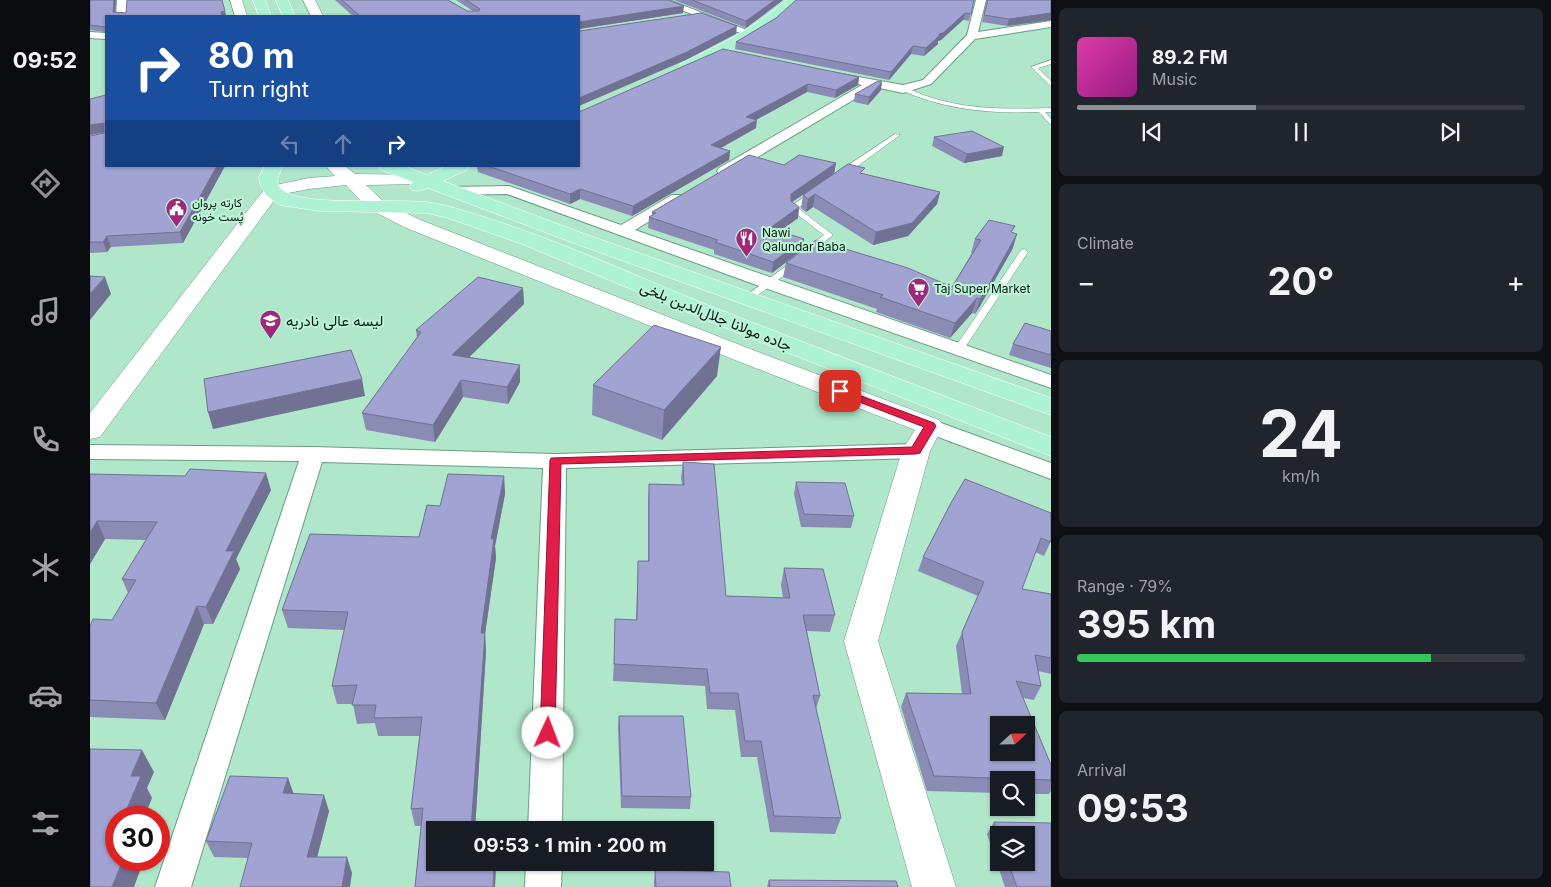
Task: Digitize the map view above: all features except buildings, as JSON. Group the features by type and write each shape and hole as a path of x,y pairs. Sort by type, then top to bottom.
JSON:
{"main road":[{"path":"236,0 241,15"},
{"path":"259,0 265,15"},
{"path":"282,0 289,15"},
{"path":"309,0 316,15"},
{"path":"675,71 752,34 793,0"},
{"path":"272,191 268,176 273,167"},
{"path":"335,167 376,205 411,223 749,357 923,438 861,641 934,887"},
{"name":"جاده مولانا جلال‌الدین بلخی","path":"389,167 747,299 1051,407"},
{"path":"376,205 424,180 458,167"},
{"path":"90,430 272,191 306,184 424,180"},
{"name":"جاده مولانا جلال‌الدین بلخی","path":"272,191 287,201 319,206 376,205 427,208 455,214 529,240 748,329 1051,447"}],"street":[{"path":"121,15 122,0"},
{"path":"661,0 752,34"},
{"path":"815,72 903,89 927,82 972,36 981,0"},
{"path":"684,18 703,15"},
{"path":"972,36 1051,24"},
{"path":"90,35 105,36"},
{"path":"719,51 738,55"},
{"path":"708,180 872,84"},
{"path":"452,191 509,190 1051,382"},
{"path":"622,231 691,190"},
{"path":"90,452 313,454 556,460 923,438 1051,471"},
{"path":"173,887 313,454"},
{"path":"545,821 556,460"},
{"path":"543,887 544,871"}],"lane":[{"path":"1051,62 1034,67 1051,84"},
{"path":"903,89 920,98 976,109 1051,110"},
{"path":"1040,110 1051,123"},
{"path":"833,180 897,135"},
{"path":"747,299 829,236 793,208 817,191"},
{"path":"959,349 1024,252"}],"place":[{"name":"کارته پروان پُست خونه","path":"176,228"},
{"name":"Nawi Qalundar Baba","path":"746,258"},
{"name":"Taj Super Market","path":"918,307"},
{"name":"لیسه عالی نادریه","path":"270,339"}],"route":[{"path":"548,733 556,460 916,451 930,426 840,391"}]}
